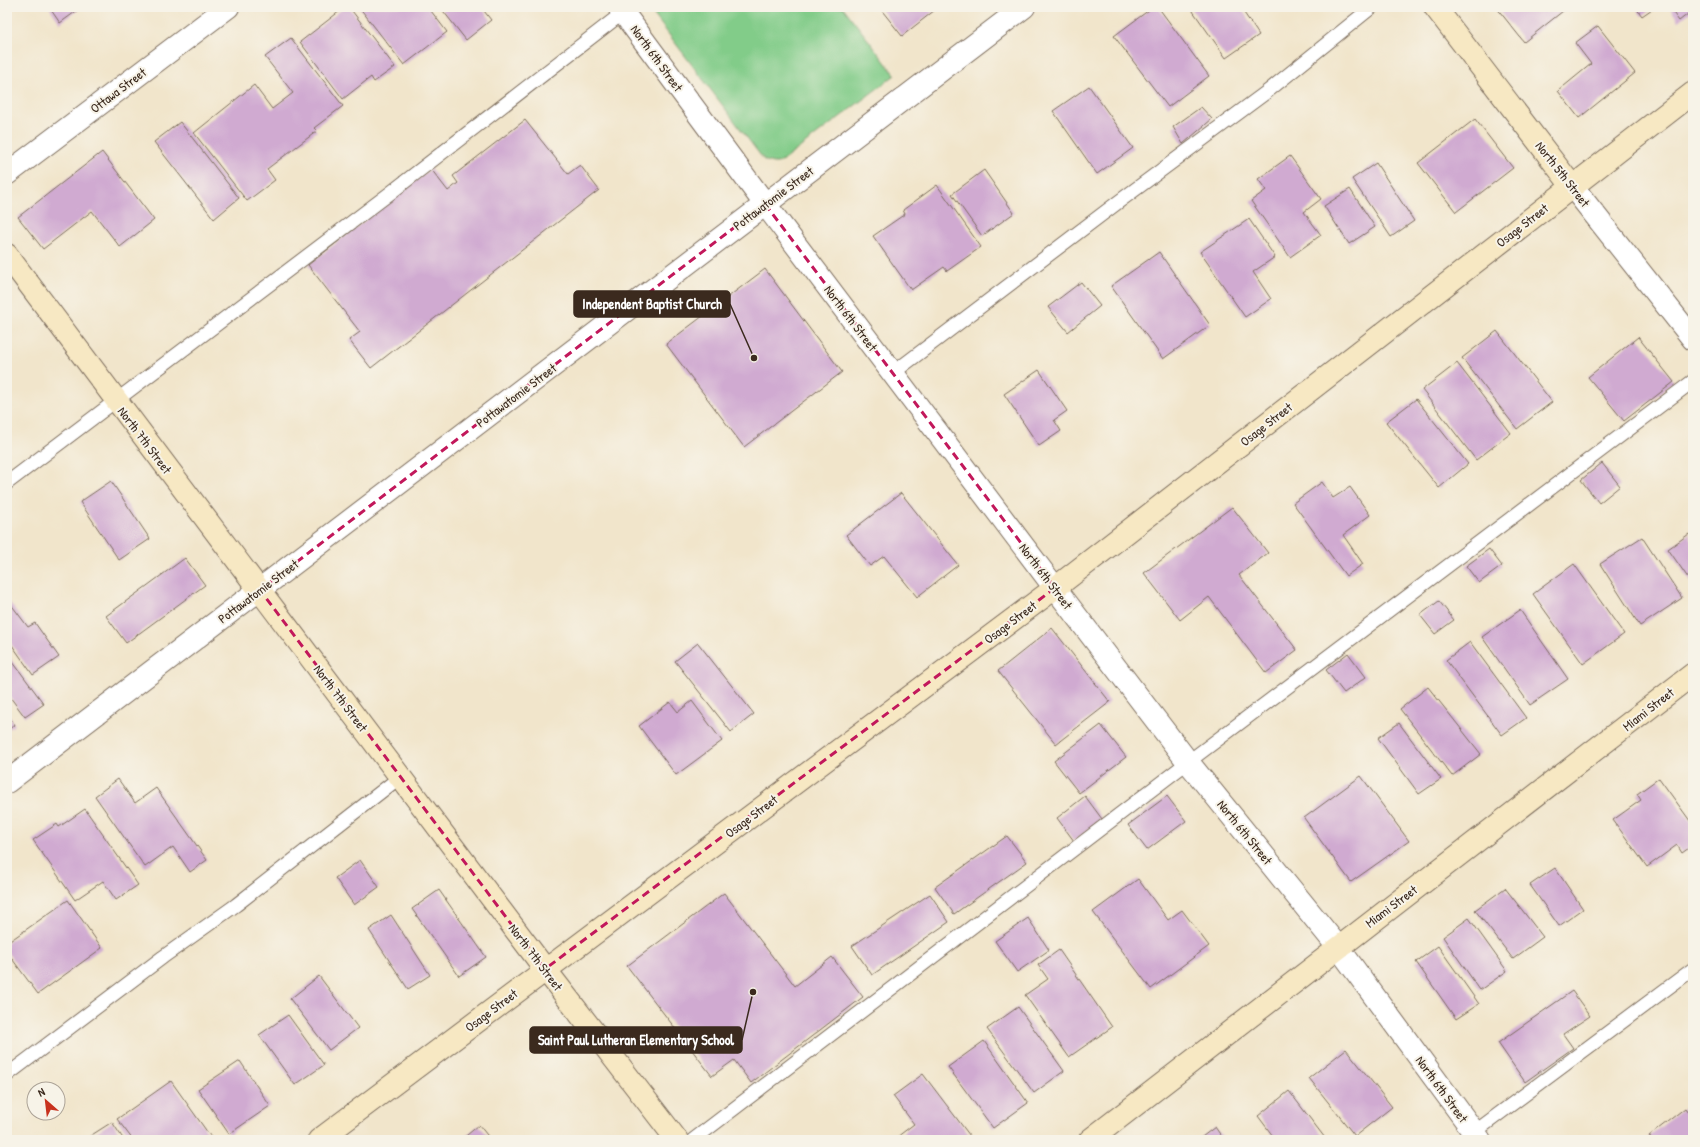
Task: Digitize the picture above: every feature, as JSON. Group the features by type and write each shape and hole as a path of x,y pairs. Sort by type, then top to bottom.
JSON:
{"street":[{"name":"Ottawa Street","path":"7,174 228,7"},
{"name":"Pottawatomie Street","path":"7,782 1024,7"},
{"name":"North 5th Street","path":"1435,7 1572,186 1693,339"},
{"name":"North 6th Street","path":"624,9 765,204 1055,588 1188,762 1338,947 1473,1137"},
{"name":"Osage Street","path":"319,1140 545,969 1055,588 1693,93"},
{"name":"North 7th Street","path":"7,255 545,969 677,1140"},
{"name":"Miami Street","path":"1090,1140 1693,674"}],"lane":[{"path":"893,373 1117,203 1268,91 1372,7"},
{"path":"7,483 389,194 624,9"},
{"path":"693,1140 1188,762 1693,381"},
{"path":"7,1075 163,957 236,905 400,777"},
{"path":"1473,1137 1693,969"}],"highlighted area":[{"path":"765,204 1055,588 545,969 260,590"}],"green space":[{"path":"648,7 843,7 895,75 781,162 771,162 764,160"}],"building":[{"path":"49,7 82,7 60,23"},
{"path":"345,7 349,7 395,67 374,82 371,77 343,99 300,42"},
{"path":"359,7 428,7 447,32 404,65"},
{"path":"440,7 481,7 491,20 466,40"},
{"path":"879,7 933,7 935,10 902,36"},
{"path":"1153,7 1158,7 1209,76 1168,107 1114,36"},
{"path":"1190,7 1240,7 1259,35 1226,58"},
{"path":"1496,7 1568,7 1524,42"},
{"path":"1635,7 1655,7 1642,16"},
{"path":"1669,7 1693,7 1693,10 1679,21"},
{"path":"1598,26 1635,73 1579,118 1558,91 1591,64 1575,43"},
{"path":"291,38 343,106 314,128 317,131 267,169 275,180 247,201 194,133 254,85 272,109 293,93 265,57"},
{"path":"1089,86 1133,148 1097,174 1053,111"},
{"path":"1201,107 1212,119 1183,144 1173,127"},
{"path":"1475,119 1513,168 1456,212 1418,163"},
{"path":"525,120 568,174 580,165 599,190 371,368 349,340 360,332 308,265 431,169 448,191 458,183 453,176"},
{"path":"180,122 239,198 214,219 154,142"},
{"path":"102,152 154,220 120,247 92,211 43,249 18,217"},
{"path":"1290,156 1321,199 1304,212 1321,235 1290,257 1251,201 1266,190 1258,179"},
{"path":"1376,163 1414,221 1391,237 1352,179"},
{"path":"984,170 1014,213 982,236 952,194"},
{"path":"937,185 981,247 947,271 944,267 911,290 873,236 905,214 903,210"},
{"path":"1350,189 1375,227 1349,244 1324,206"},
{"path":"1249,219 1275,257 1253,272 1271,299 1245,317 1200,252"},
{"path":"1159,252 1210,325 1163,359 1111,286"},
{"path":"765,269 842,372 744,447 666,344"},
{"path":"1081,282 1100,306 1068,332 1048,307"},
{"path":"1497,331 1552,402 1517,429 1462,358"},
{"path":"1638,337 1674,382 1624,421 1588,377"},
{"path":"1457,363 1511,433 1476,460 1422,390"},
{"path":"1039,370 1067,411 1054,420 1061,431 1039,446 1004,394"},
{"path":"1416,399 1468,464 1439,488 1386,422"},
{"path":"1602,463 1620,486 1599,503 1581,480"},
{"path":"111,481 150,539 119,560 80,502"},
{"path":"1322,482 1333,498 1350,487 1370,515 1343,535 1363,564 1346,576 1293,503"},
{"path":"901,493 958,565 917,597 884,556 870,566 846,535"},
{"path":"1232,507 1268,553 1239,575 1297,650 1266,673 1209,597 1180,620 1144,573"},
{"path":"1689,534 1693,541 1693,585 1668,549"},
{"path":"1642,537 1682,598 1640,626 1600,564"},
{"path":"1489,549 1502,566 1479,583 1466,566"},
{"path":"185,558 205,585 126,643 106,616"},
{"path":"1574,564 1624,634 1583,664 1533,594"},
{"path":"1439,601 1454,620 1435,634 1420,615"},
{"path":"10,603 28,627 35,623 59,657 33,675 7,638 7,605"},
{"path":"1520,610 1568,679 1530,705 1482,637"},
{"path":"1052,628 1110,702 1056,744 998,671"},
{"path":"1470,642 1526,718 1502,735 1446,660"},
{"path":"698,643 754,714 731,732 675,661"},
{"path":"1348,653 1366,677 1344,693 1326,670"},
{"path":"7,654 44,704 25,717 7,693"},
{"path":"1428,687 1481,754 1452,776 1400,709"},
{"path":"692,701 722,741 676,775 639,726 670,702 678,712"},
{"path":"7,713 15,725 7,730"},
{"path":"1399,723 1441,779 1419,794 1378,738"},
{"path":"1101,725 1126,757 1079,793 1054,761"},
{"path":"1361,776 1409,841 1351,882 1304,818"},
{"path":"1659,778 1693,825 1693,845 1682,853 1677,845 1647,867 1613,820 1641,800 1637,794"},
{"path":"118,779 135,803 156,788 207,860 190,872 173,847 145,867 95,796"},
{"path":"1085,796 1102,819 1074,841 1057,818"},
{"path":"1167,796 1186,821 1147,850 1128,825"},
{"path":"85,809 138,885 116,900 103,881 75,900 33,840 57,824 59,827"},
{"path":"1007,836 1027,862 954,914 935,887"},
{"path":"360,860 379,887 354,905 335,878"},
{"path":"1555,868 1583,909 1559,926 1530,885"},
{"path":"1138,879 1168,920 1182,910 1209,946 1151,989 1093,912"},
{"path":"1505,888 1543,937 1513,959 1475,910"},
{"path":"439,890 486,957 459,976 412,909"},
{"path":"724,893 795,986 832,957 863,997 751,1083 734,1060 712,1076 627,966"},
{"path":"930,894 949,922 872,975 852,946"},
{"path":"68,900 102,948 38,994 7,952 7,943"},
{"path":"391,915 430,975 408,989 369,930"},
{"path":"1028,918 1049,950 1017,972 995,941"},
{"path":"1469,918 1507,971 1480,990 1443,937"},
{"path":"1438,946 1479,1004 1456,1019 1416,962"},
{"path":"1059,950 1112,1027 1069,1057 1025,995 1048,979 1038,965"},
{"path":"319,976 358,1028 329,1050 290,999"},
{"path":"1572,991 1590,1016 1563,1034 1573,1048 1525,1082 1498,1043"},
{"path":"1018,1007 1064,1071 1034,1093 987,1029"},
{"path":"288,1015 324,1065 295,1085 259,1035"},
{"path":"984,1041 1028,1103 993,1128 948,1067"},
{"path":"1346,1049 1392,1107 1355,1136 1309,1078"},
{"path":"240,1061 270,1106 229,1134 198,1089"},
{"path":"923,1074 973,1140 893,1140 914,1124 893,1096"},
{"path":"171,1081 213,1140 133,1140 117,1119"},
{"path":"1289,1091 1325,1138 1322,1140 1276,1140 1258,1116"},
{"path":"1685,1108 1693,1119 1693,1140 1652,1140 1649,1136"},
{"path":"112,1122 124,1140 88,1140 87,1138"},
{"path":"479,1125 491,1140 461,1140"},
{"path":"1215,1127 1224,1140 1198,1140"}],"place":[{"name":"Independent Baptist Church","path":"754,358"},
{"name":"Saint Paul Lutheran Elementary School","path":"753,992"}]}
